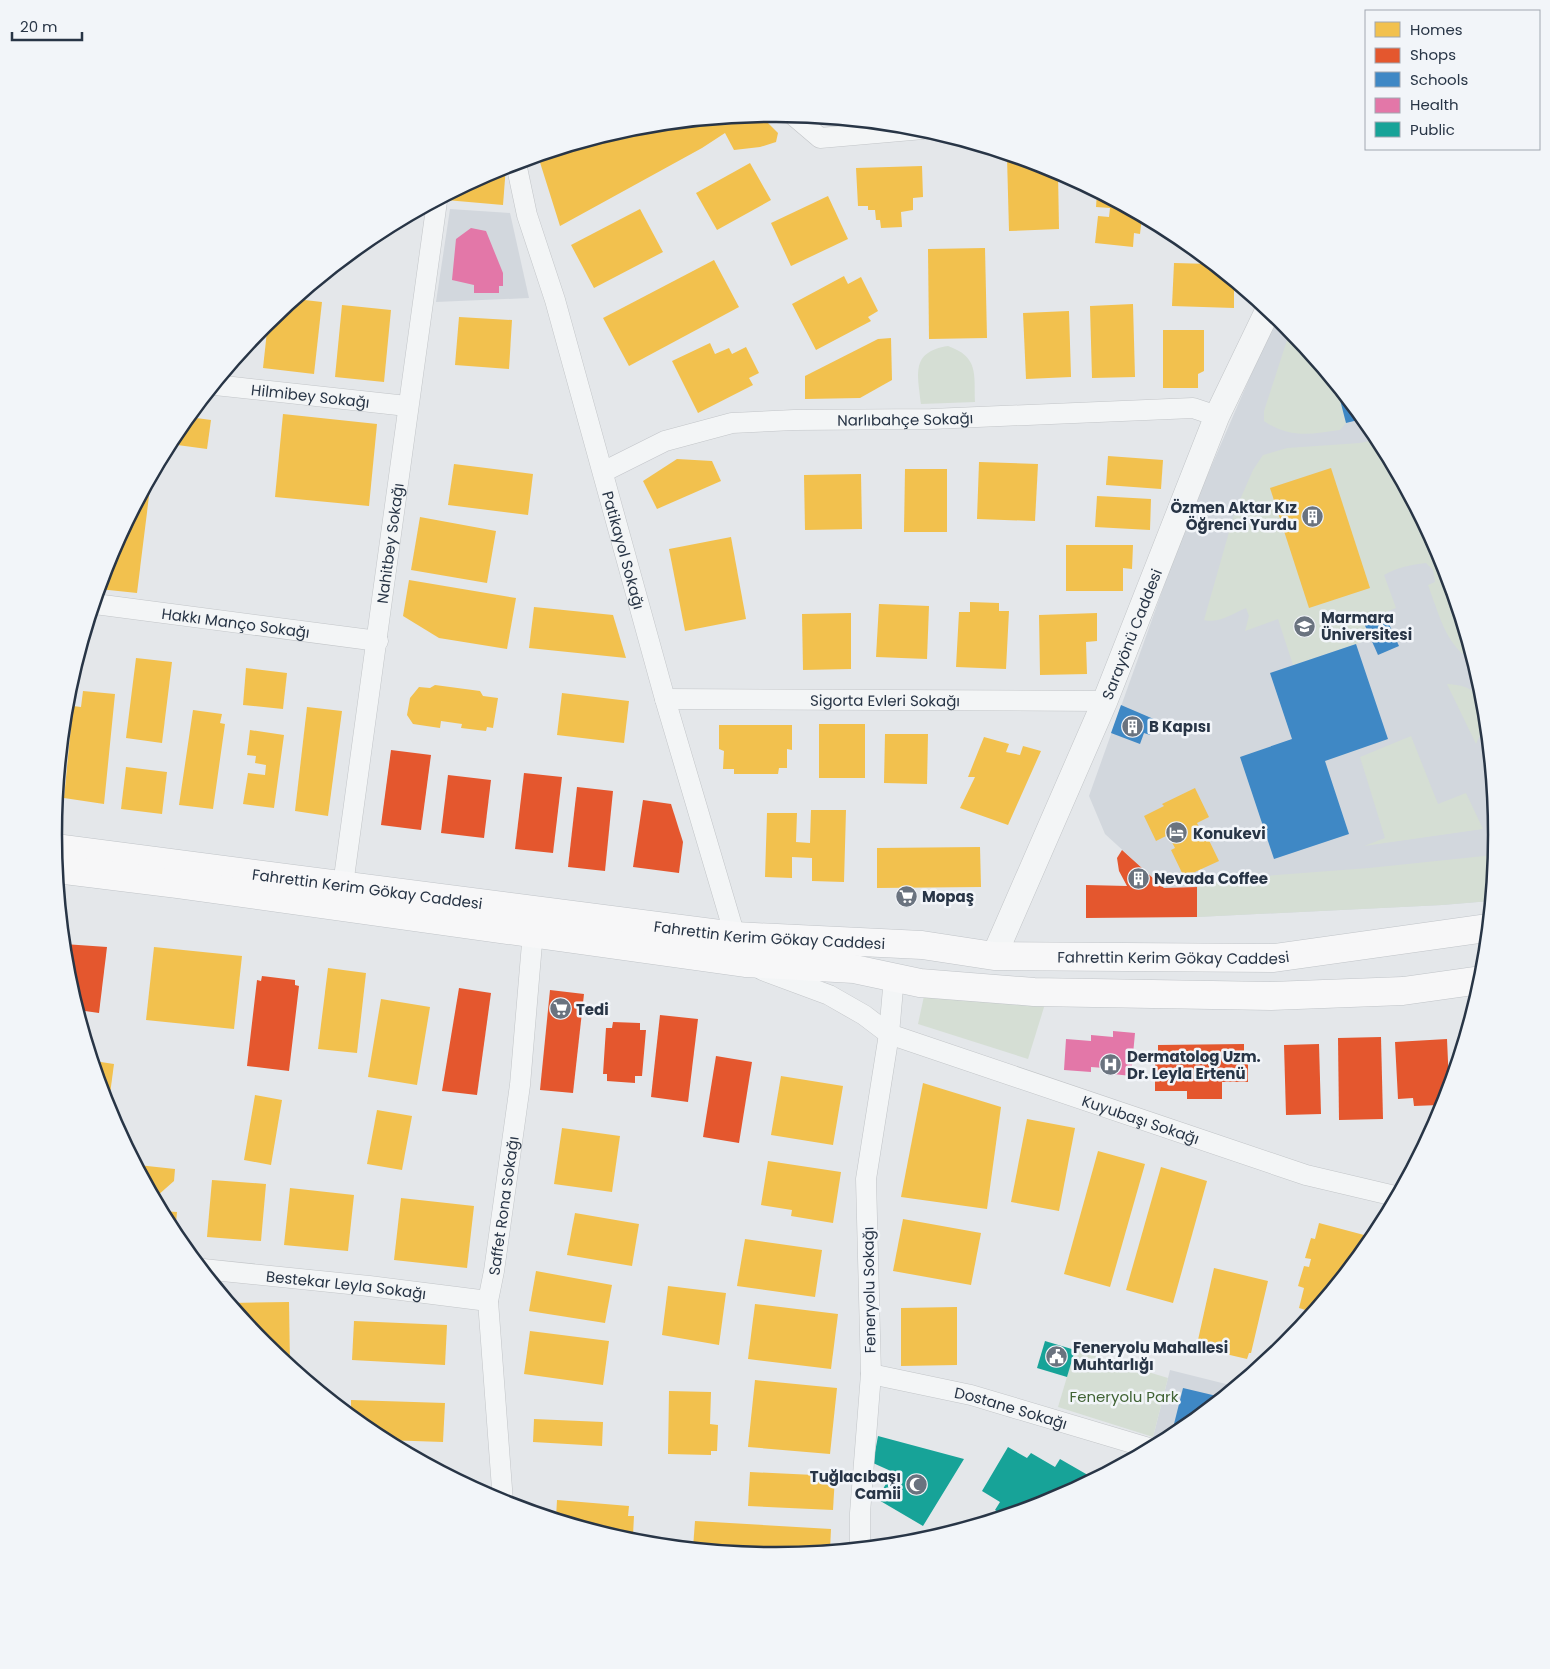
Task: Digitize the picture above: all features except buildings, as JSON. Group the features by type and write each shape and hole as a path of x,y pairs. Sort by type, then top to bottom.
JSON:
{"main road":[{"name":"Fahrettin Kerim Gökay Caddesi","path":"63,849 343,885 745,963 854,969 920,983 1034,992 1271,996 1403,991 1472,981"},
{"name":"Fahrettin Kerim Gökay Caddesi","path":"64,870 534,923 735,936 922,945 994,956 1274,958 1481,929"},
{"path":"865,942 894,977"}],"street":[{"path":"802,123 820,138 890,132"},
{"name":"Patikayol Sokağı","path":"518,170 527,215 555,300 665,698 735,936"},
{"name":"Nahitbey Sokağı","path":"343,885 378,641 407,406 436,208"},
{"name":"Sarayönü Caddesi","path":"994,956 1105,701 1217,416 1264,317"},
{"name":"Hilmibey Sokağı","path":"222,386 407,406"},
{"name":"Narlıbahçe Sokağı","path":"603,472 665,441 732,422 958,418 1193,408 1217,416"},
{"name":"Hakkı Manço Sokağı","path":"100,605 378,641"},
{"name":"Sigorta Evleri Sokağı","path":"665,698 1105,701"},
{"name":"Saffet Rona Sokağı","path":"502,1493 488,1301 520,1085 534,923"},
{"name":"Kuyubaşı Sokağı","path":"745,963 829,995 864,1015 889,1034 1306,1175 1390,1195"},
{"name":"Feneryolu Sokağı","path":"860,1542 860,1513 871,1374 866,1179 889,1034 894,977"},
{"name":"Bestekar Leyla Sokağı","path":"212,1270 369,1286 488,1301"},
{"name":"Dostane Sokağı","path":"871,1374 971,1395 1141,1445"}],"shaded area":[{"path":"450,209 510,213 529,298 436,302"},
{"name":"Marmara Üniversitesi","path":"1273,325 1311,365 1340,401 1392,478 1414,519 1450,605 1474,695 1481,742 1488,834 1484,902 1197,917 1197,887 1164,888 1105,834 1089,796 1185,527"},
{"path":"1170,1370 1228,1384 1171,1427 1153,1437"}],"green space":[{"path":"1287,340 1311,365 1341,402 1346,423 1340,430 1311,434 1292,433 1283,431 1264,421 1264,411"},
{"path":"948,346 958,350 970,361 974,375 975,402 921,404 918,374 922,359 927,353"},
{"path":"1368,441 1392,478 1414,519 1450,605 1464,655 1449,637 1439,617 1428,585 1435,582 1433,570 1426,563 1399,568 1384,575 1396,608 1363,621 1371,639 1293,665 1278,619 1245,631 1249,616 1246,608 1215,621 1204,620 1235,511 1253,470 1263,455 1287,448","holes":["1331,468 1369,588 1309,607 1270,488"]},
{"path":"1447,684 1461,686 1473,692 1480,736 1476,744"},
{"path":"1411,736 1438,804 1466,793 1483,829 1364,846 1385,838 1360,757"},
{"path":"1487,856 1484,902 1197,917 1197,887 1213,880 1369,868"},
{"path":"924,996 1045,1004 1028,1059 918,1024"},
{"name":"Feneryolu Park","path":"1075,1350 1168,1378 1153,1437 1058,1407"}],"place":[{"name":"Özmen Aktar Kız Öğrenci Yurdu","path":"1313,516"},
{"name":"Marmara Üniversitesi","path":"1305,626"},
{"name":"B Kapısı","path":"1133,726"},
{"name":"Konukevi","path":"1177,833"},
{"name":"Nevada Coffee","path":"1138,878"},
{"name":"Mopaş","path":"906,896"},
{"name":"Tedi","path":"560,1009"},
{"name":"Dermatolog Uzm. Dr. Leyla Ertenü","path":"1111,1065"},
{"name":"Feneryolu Mahallesi Muhtarlığı","path":"1057,1356"},
{"name":"Tuğlacıbaşı Camii","path":"917,1485"}]}
